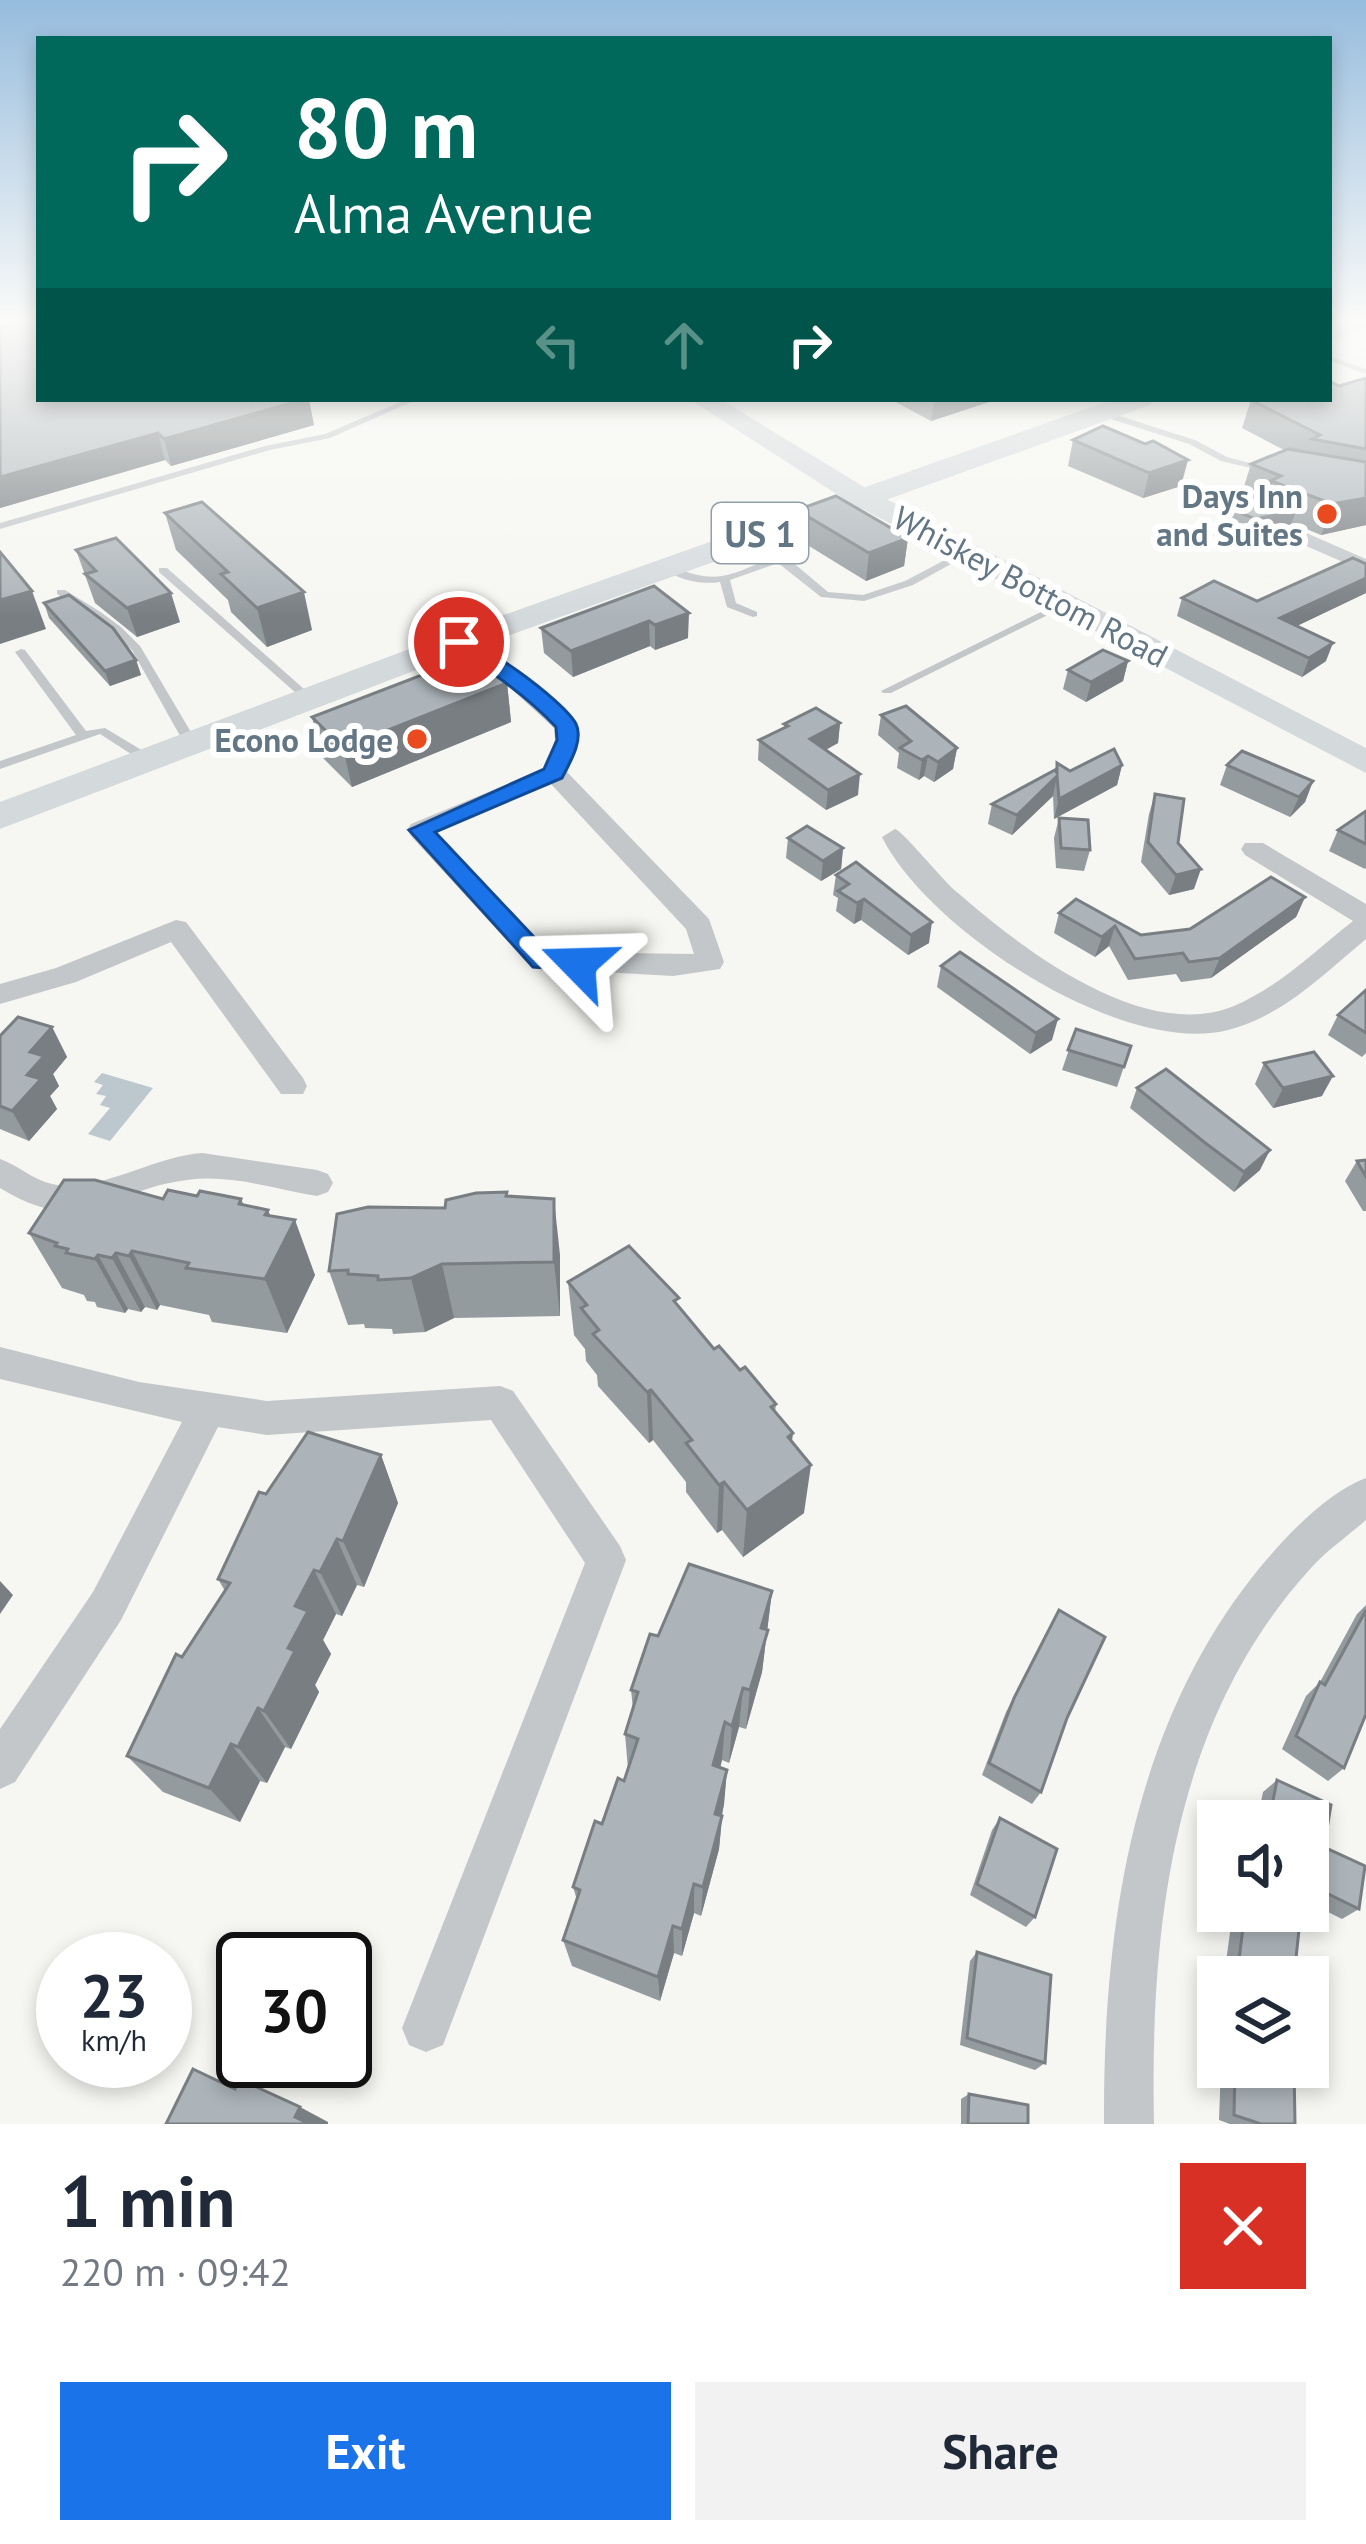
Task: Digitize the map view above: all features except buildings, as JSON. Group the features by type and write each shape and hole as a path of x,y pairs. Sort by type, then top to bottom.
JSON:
{"main road":[{"name":"US 1","path":"0,816 459,642 1078,420"}],"street":[{"name":"Whiskey Bottom Road","path":"736,420 859,496 1366,763"},
{"path":"1265,521 1366,566"},
{"path":"459,642 506,672 566,726 567,740 554,773 420,830 542,961 673,966 710,962 699,926 554,773"},
{"path":"895,837 897,851 924,881 1070,988 1133,1017 1204,1024 1237,1017 1260,1005 1366,921 1254,849"},
{"path":"0,994 66,975 176,929 292,1086"},
{"path":"0,1172 43,1197 64,1201 84,1201 186,1167 317,1183"},
{"path":"0,1363 120,1395 207,1411 313,1417 500,1403 607,1560 426,2028"},
{"path":"0,1767 107,1606 207,1411"},
{"path":"1129,2124 1137,1934 1151,1838 1186,1730 1229,1644 1282,1573 1340,1514 1366,1496"}],"lane":[{"path":"0,526 268,448 327,436 364,420"},
{"path":"1126,420 1192,442 1238,464 1283,472"},
{"path":"746,538 825,595 864,598 909,583 967,553"},
{"path":"667,566 681,577 725,581 778,559"},
{"path":"163,570 309,699"},
{"path":"725,581 731,605 753,614"},
{"path":"61,592 110,622 143,657 166,709 192,744"},
{"path":"887,691 1065,604"},
{"path":"21,652 83,736"},
{"path":"0,765 101,730 149,760"}],"shaded area":[{"path":"102,1073 153,1088 110,1141 88,1134 110,1108 100,1105 106,1096 96,1094 103,1085 94,1082"}],"place":[{"name":"Days Inn and Suites","path":"1327,514"},
{"name":"Econo Lodge","path":"417,739"}],"route":[{"path":"459,642 506,672 556,715 566,726 567,740 554,773 420,830 542,961 578,964"}]}
